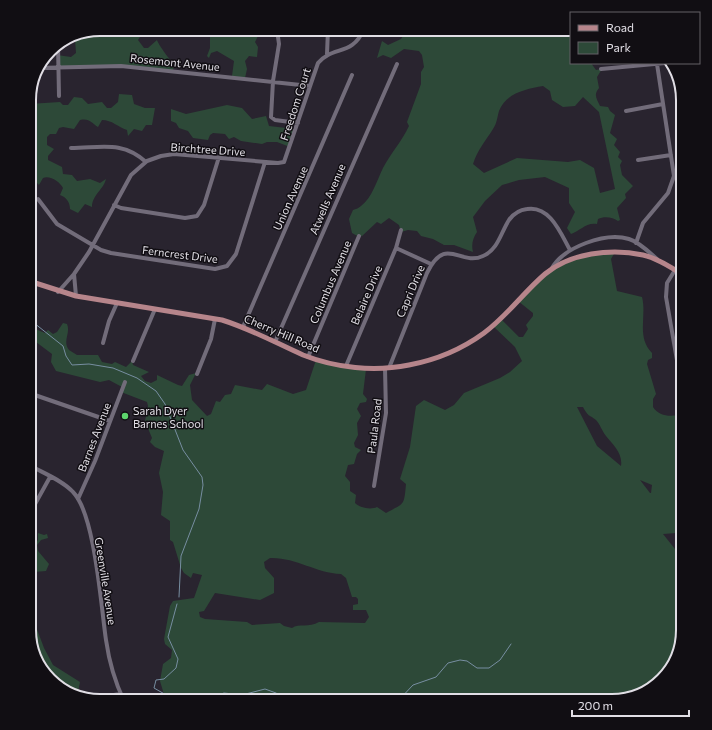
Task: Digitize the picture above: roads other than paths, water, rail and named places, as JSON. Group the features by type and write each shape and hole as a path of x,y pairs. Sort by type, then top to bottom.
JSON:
{"main road":[{"name":"Cherry Hill Road","path":"36,284 58,292 76,296 216,318 243,327 308,356 346,366 387,368 410,365 441,356 474,340 493,326 528,290 551,270 585,256 611,252 644,255 675,270"}],"street":[{"path":"328,36 327,54 343,50 351,46 360,36"},
{"path":"278,37 279,44 273,81 271,117 275,120 298,123"},
{"path":"58,53 59,96"},
{"name":"Freedom Court","path":"284,162 316,67 327,54"},
{"name":"Atwells Avenue","path":"275,342 397,64"},
{"path":"601,69 657,64 674,176 669,190 643,223 636,242"},
{"name":"Rosemont Avenue","path":"45,68 121,66 310,86"},
{"name":"Union Avenue","path":"243,327 352,75"},
{"path":"626,111 663,104"},
{"path":"71,148 117,147 135,152 146,162"},
{"name":"Birchtree Drive","path":"58,292 70,276 74,274 131,175 146,162 161,156 174,154 219,157 281,164 284,162"},
{"path":"638,160 671,155"},
{"path":"114,205 121,208 185,218 197,216 204,205 219,157"},
{"name":"Ferncrest Drive","path":"38,199 58,224 101,250 118,255 214,269 227,266 237,249 265,162"},
{"name":"Capri Drive","path":"387,368 431,264 439,256 446,253 453,253 473,259 486,256 492,251 513,215 520,210 529,208 542,212 554,222 570,250"},
{"name":"Belaire Drive","path":"346,366 396,248 401,230"},
{"name":"Columbus Avenue","path":"308,356 359,236"},
{"path":"551,270 558,260 570,250 590,242 608,239 626,239 636,242 662,263"},
{"path":"396,248 431,264"},
{"path":"675,270 667,283 666,297 676,355"},
{"path":"74,274 76,296"},
{"path":"103,343 109,321 117,303"},
{"path":"133,361 155,309"},
{"path":"196,374 211,339 216,318"},
{"name":"Paula Road","path":"374,486 386,408 387,368"},
{"name":"Barnes Avenue","path":"78,498 125,382"},
{"path":"36,395 110,421"},
{"name":"Greenville Avenue","path":"36,469 65,485 78,498 94,551 108,652 120,694"},
{"path":"36,502 50,477"}],"waterway":[{"path":"36,325 63,346 66,356 72,365 89,364 113,368 137,378 156,391 165,404 183,450 202,477 203,485 199,509 181,556 179,597"},
{"path":"164,694 154,688 156,680 164,679 176,668 178,659 168,637 177,604"},
{"path":"405,694 413,685 436,677 448,663 460,660 467,661 477,668 489,668 500,660 511,644"},
{"path":"246,694 265,689 278,694"},
{"path":"221,694 233,694"}],"place":[{"name":"Sarah Dyer Barnes School","path":"125,416"}]}
